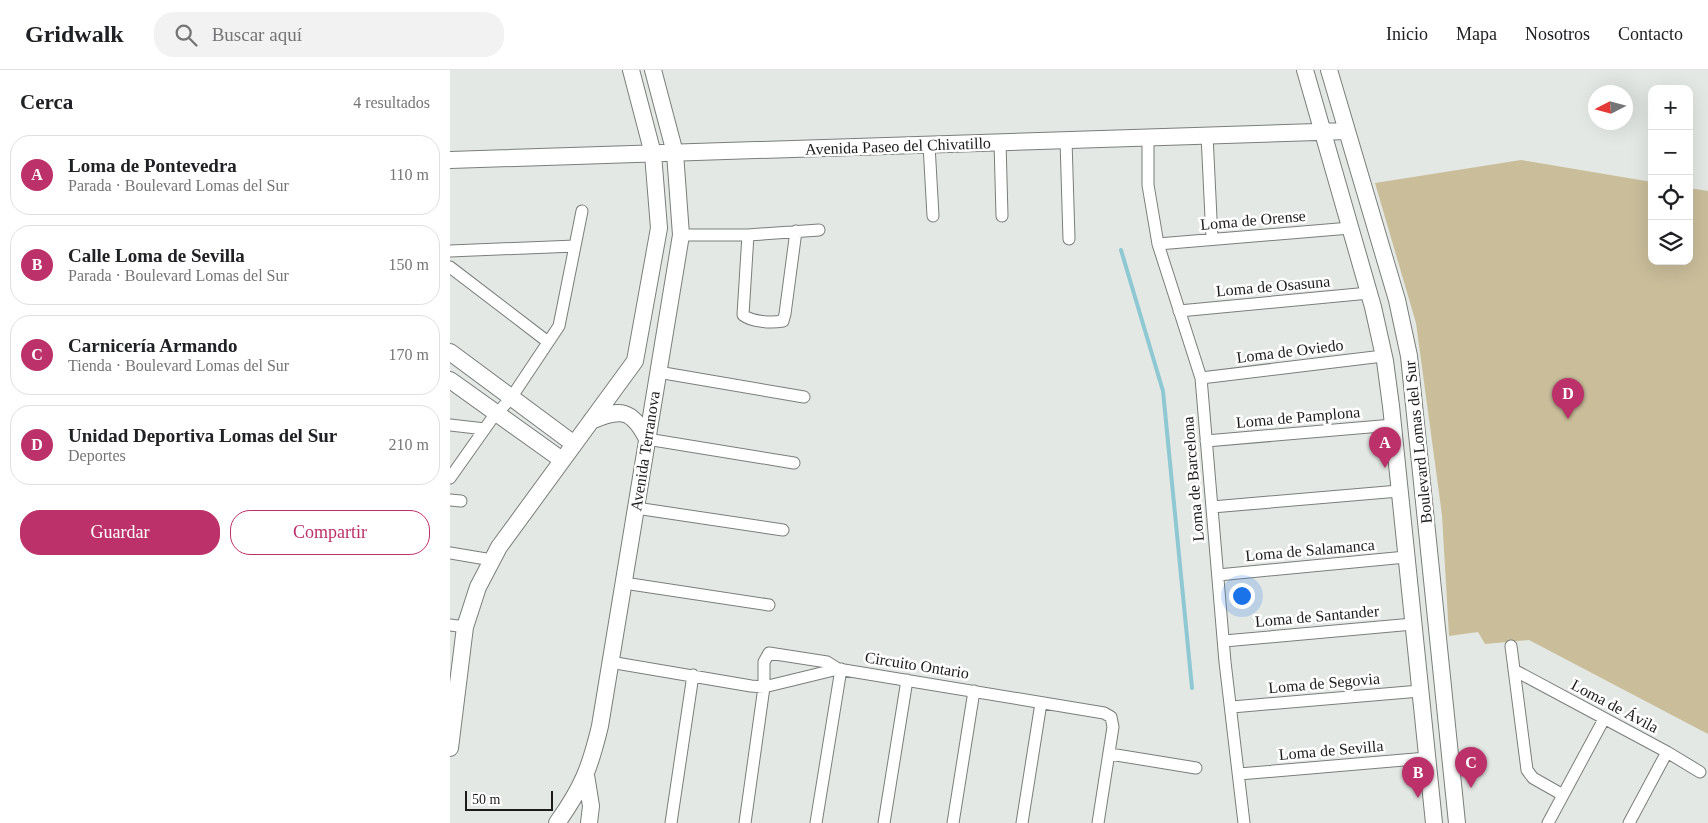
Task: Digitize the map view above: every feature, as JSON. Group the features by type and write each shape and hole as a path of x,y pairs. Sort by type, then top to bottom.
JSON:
{"street":[{"path":"450,748 457,626 499,547 635,360 659,228 652,154 631,70"},
{"name":"Avenida Terranova","path":"557,823 578,793 586,775 600,726 681,235 675,153 654,70"},
{"name":"Boulevard Lomas del Sur","path":"1305,70 1369,293 1384,356 1393,425 1433,823"},
{"name":"Boulevard Lomas del Sur","path":"1329,70 1397,300 1409,356 1457,823"},
{"name":"Avenida Paseo del Chivatillo","path":"450,160 1347,131"},
{"path":"1207,136 1212,239"},
{"name":"Loma de Barcelona","path":"1148,137 1148,184 1158,244 1201,378 1224,641 1244,823"},
{"path":"1066,140 1069,239"},
{"path":"1000,142 1002,216"},
{"path":"929,145 932,216"},
{"path":"450,478 485,429 511,398 559,326 582,211"},
{"name":"Loma de Orense","path":"1158,244 1350,228"},
{"path":"681,235 748,235 819,230"},
{"path":"748,235 743,315 748,319 775,323 782,321 786,314 796,231"},
{"path":"450,251 575,246"},
{"path":"450,267 548,342"},
{"name":"Loma de Osasuna","path":"1179,311 1369,293"},
{"path":"450,352 574,444"},
{"name":"Loma de Oviedo","path":"1201,378 1384,356"},
{"path":"635,360 658,372 804,397"},
{"path":"450,380 562,460"},
{"path":"591,421 617,412 635,419 647,439 794,463"},
{"path":"450,425 485,429"},
{"name":"Loma de Pamplona","path":"1206,441 1393,425"},
{"path":"1212,507 1399,491"},
{"path":"636,508 783,530"},
{"path":"1403,524 1427,521"},
{"path":"450,553 492,560"},
{"name":"Loma de Salamanca","path":"1218,575 1406,557"},
{"path":"624,583 769,605"},
{"name":"Loma de Santander","path":"1224,641 1413,624"},
{"path":"1511,646 1527,770 1533,778 1564,795"},
{"path":"744,823 764,687 764,662 769,653 827,662 839,669 816,823"},
{"name":"Circuito Ontario","path":"610,662 764,687 839,669 1104,713 1112,716 1113,727 1099,822"},
{"name":"Loma de Ávila","path":"1514,670 1667,752 1700,772"},
{"path":"671,823 692,675"},
{"path":"884,823 907,680"},
{"path":"953,823 974,691"},
{"name":"Loma de Segovia","path":"1232,707 1420,691"},
{"path":"1022,823 1041,702"},
{"path":"1548,823 1604,718"},
{"path":"1629,823 1667,752"},
{"path":"1110,754 1196,768"},
{"name":"Loma de Sevilla","path":"1239,774 1427,758"},
{"path":"586,775 591,806 589,823"},
{"path":"1099,822 1111,823"}],"shaded area":[{"path":"1521,160 1648,181 1648,265 1693,265 1693,189 1708,191 1708,734 1529,640 1485,644 1478,632 1449,636 1442,515 1416,323 1375,183"}],"waterway":[{"path":"1121,250 1163,391 1192,688"}],"place":[{"name":"Unidad Deportiva Lomas del Sur","path":"1568,419"},
{"name":"Loma de Pontevedra","path":"1385,468"},
{"name":"Carnicería Armando","path":"1471,788"},
{"name":"Calle Loma de Sevilla","path":"1418,798"}]}
